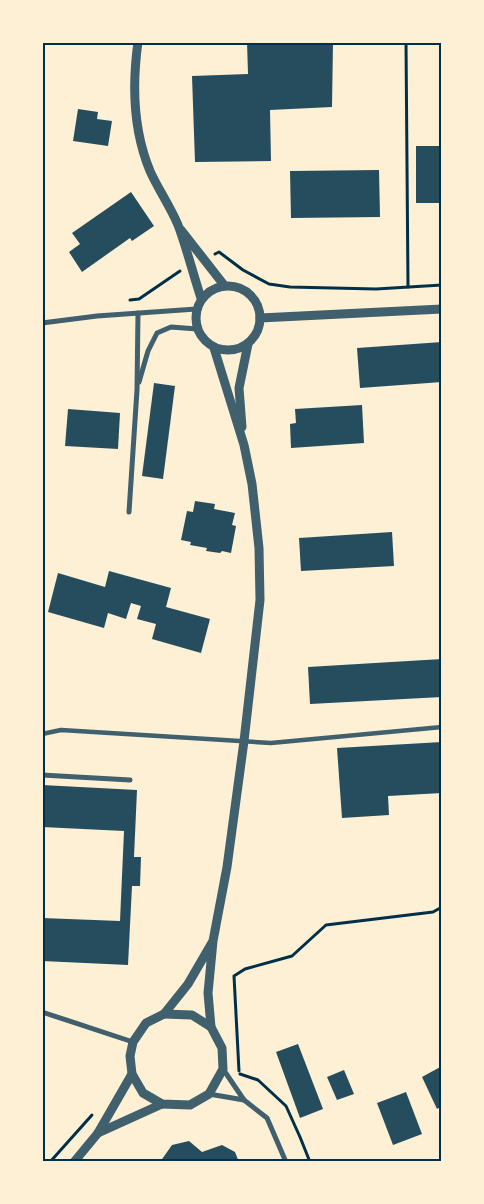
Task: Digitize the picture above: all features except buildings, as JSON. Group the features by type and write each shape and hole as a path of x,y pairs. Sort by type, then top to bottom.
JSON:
{"street":[{"path":"138,42 134,96 142,146 150,170 178,225 224,285"},
{"path":"178,225 201,298"},
{"path":"248,344 233,350 214,348 205,342 197,329 196,309 201,298 209,291 224,285 236,286 249,293 257,304 260,318 256,334 248,344 239,388 244,445 253,493 259,548 260,600 244,741 227,867 213,941 208,993 212,1027 222,1048 223,1069 244,1100 267,1118 286,1162"},
{"path":"42,323 97,316 196,309"},
{"path":"260,318 442,310"},
{"path":"129,512 137,390 138,313"},
{"path":"137,390 148,351 157,334 171,327 197,329"},
{"path":"214,348 244,445"},
{"path":"42,734 61,730 271,743 442,727"},
{"path":"42,776 130,780"},
{"path":"162,1104 143,1092 132,1074 130,1056 133,1042 146,1023 164,1014 188,984 213,941"},
{"path":"42,1012 133,1042"},
{"path":"164,1014 192,1015 212,1027"},
{"path":"98,1133 162,1104 190,1105 209,1094 223,1069"},
{"path":"74,1162 98,1133 132,1074"},
{"path":"209,1094 244,1100"}],"path":[{"path":"406,42 408,287"},
{"path":"203,259 219,252 243,270 269,284 290,287 376,289 442,285"},
{"path":"129,300 139,299 190,265"},
{"path":"240,1074 234,976 245,969 292,956 326,925 433,912 442,907"},
{"path":"223,1069 258,1080 286,1106 310,1162"},
{"path":"50,1162 96,1110"}]}
